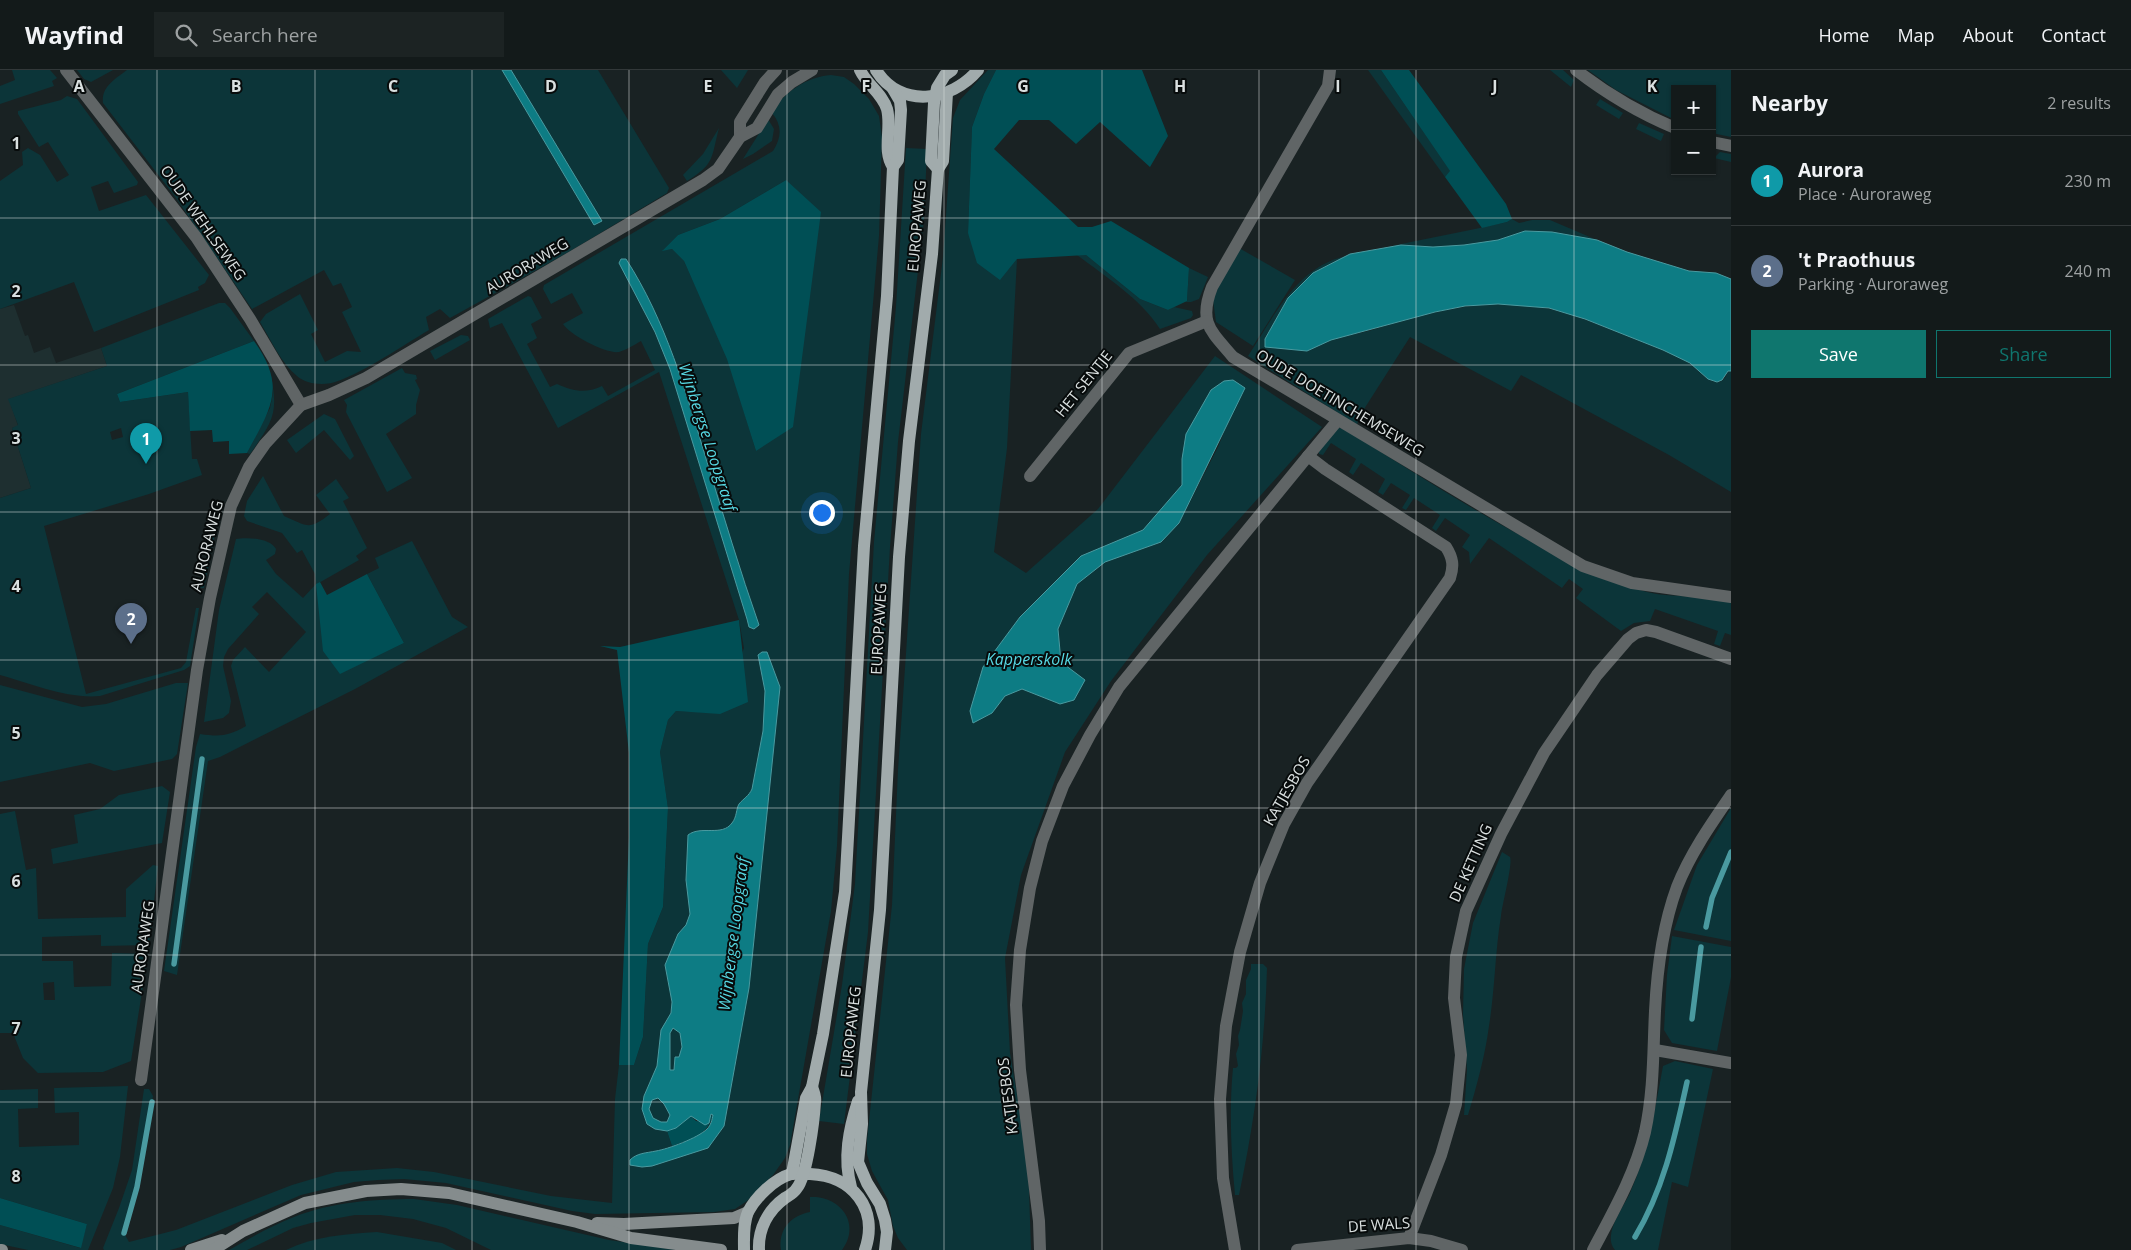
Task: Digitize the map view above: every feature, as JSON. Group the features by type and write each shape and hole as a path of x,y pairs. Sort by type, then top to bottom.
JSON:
{"main road":[{"name":"EUROPAWEG","path":"860,70 864,80 881,97 886,109 889,127 888,159 893,167"},
{"path":"876,70 881,79 893,89 906,94 941,95 962,86 978,70"},
{"path":"941,95 940,82 952,70"},
{"name":"EUROPAWEG","path":"798,1174 806,1098 812,1088 832,982 844,892 864,546 887,296 893,167 898,160 900,101 893,89"},
{"name":"EUROPAWEG","path":"887,1249 887,1232 880,1204 867,1183 858,1162 862,1124 861,1092 880,910 899,557 908,441 932,254 938,170 931,161 941,95"},
{"name":"EUROPAWEG","path":"851,1187 846,1162 851,1124 861,1092"},
{"path":"759,1250 760,1231 769,1214 799,1187 798,1174"},
{"path":"744,1250 744,1226 748,1212 764,1192 780,1180 798,1174 822,1175 851,1187 863,1203 870,1222 865,1250"},
{"path":"869,1236 887,1249"}],"street":[{"name":"OUDE WEHLSEWEG","path":"66,70 196,237 250,319 301,404"},
{"name":"AURORAWEG","path":"740,138 740,122 776,70"},
{"name":"AURORAWEG","path":"141,1080 197,670 210,598 232,506 249,467 265,444 301,404 329,395 366,378 703,180 718,169 740,138 756,128 778,94 792,82 812,70"},
{"path":"1206,321 1205,314 1212,287 1328,86 1330,70"},
{"path":"1576,70 1602,91 1647,117 1671,126"},
{"path":"1716,143 1731,146"},
{"name":"OUDE DOETINCHEMSEWEG","path":"1206,321 1214,335 1233,357 1583,566 1632,582 1731,597"},
{"name":"HET SENTJE","path":"1030,476 1129,353 1206,321"},
{"name":"KATJESBOS","path":"1040,1250 1038,1211 1020,1070 1016,1005 1020,950 1030,888 1042,841 1063,786 1119,686 1338,420"},
{"name":"KATJESBOS","path":"1235,1250 1223,1178 1220,1099 1226,1026 1240,952 1260,883 1284,824 1308,783 1450,578 1454,567 1451,555 1446,547 1308,456"},
{"name":"DE KETTING","path":"1409,1238 1441,1154 1456,1104 1462,1055 1454,998 1456,957 1466,911 1501,834 1544,754 1597,675 1628,639 1636,633 1646,630 1656,632 1731,659"},
{"path":"1593,1250 1628,1182 1644,1133 1652,1089 1658,972 1665,932 1677,887 1694,853 1731,796"},
{"path":"1655,1050 1731,1063"},
{"path":"191,1250 229,1238 305,1203 342,1195 393,1190 449,1193 577,1222 631,1238 721,1250"},
{"path":"577,1222 624,1224 734,1218 748,1212"},
{"path":"213,1250 229,1238"},
{"name":"DE WALS","path":"1297,1250 1409,1238 1431,1240 1462,1250"}],"shaded area":[{"path":"12,70 50,70 57,78 52,81 54,86 0,104 0,86 15,80"},
{"path":"77,70 113,70 91,82 84,79"},
{"path":"127,70 502,70 594,225 601,220 511,70 598,70 669,188 667,193 567,253 450,318 440,309 426,317 429,330 372,365 333,383 311,383 301,379 291,371 260,322 266,314 300,294 318,330 311,334 325,362 347,351 361,352 342,312 352,307 341,283 333,286 324,270 252,309 176,198 103,103 104,92 114,80"},
{"path":"721,70 748,70 737,88"},
{"path":"988,70 996,70 984,94 972,127 968,233 1000,279 1017,259 1007,448 994,552 1026,573 1098,509 1215,356 1322,427 1207,555 1111,681 1065,752 1021,875 1005,958 1010,1053 1028,1160 1031,1250 907,1250 898,1238 893,1226 888,1200 872,1171 867,1154 892,905 898,770 921,434 943,257 953,118 960,100","holes":["1233,410 1218,447 1179,523 1161,542 1105,562 1077,584 1058,629 1061,662 1060,704 1022,689 1005,696 992,713 973,722 983,667 1020,617 1081,556 1143,530 1182,485 1182,459"]},
{"path":"996,70 1142,70 1168,136 1150,167 1100,122 1076,144 1049,120 1019,120 994,149 1078,227 1092,227 1111,221 1189,268 1187,301 1168,310 1140,299 1086,255 1017,259 1000,280 977,263 968,233 972,127 984,94"},
{"path":"1368,70 1381,70 1451,172 1445,177"},
{"path":"1381,70 1409,70 1506,204 1512,219 1482,228 1445,177 1450,171"},
{"path":"1550,70 1563,70 1574,80 1571,87"},
{"path":"1588,70 1731,70 1731,137 1716,134 1716,85 1671,85 1671,118 1616,90"},
{"path":"822,76 844,77 854,84 869,99 879,116 882,137 879,236 849,574 837,846 831,911 790,1145 785,1158 773,1175 747,1201 735,1209 714,1212 595,1214 572,1211 446,1183 404,1179 378,1180 354,1182 301,1195 170,1250 104,1250 103,1248 132,1170 144,1089 149,1089 153,1096 137,1187 124,1233 129,1242 176,1230 292,1185 336,1172 397,1168 434,1172 551,1196 612,1203 615,1099 619,1065 634,1065 643,1037 648,944 663,907 668,808 660,752 668,720 676,711 720,713 744,648 739,620 659,372 558,428 502,323 490,328 488,319 528,296 531,297 542,318 531,324 537,338 527,344 550,387 557,384 574,390 585,391 602,386 608,396 655,370 641,341 622,351 613,352 597,347 573,333 563,324 583,313 572,293 551,304 543,289 544,285 773,151 780,131 778,122 772,113 777,105 789,92 805,82","holes":["786,180 756,451 728,359 684,261 672,249 663,250 678,235 720,219","767,652 780,687 749,988 724,1126 708,1148 646,1152 672,1146 667,1131 655,1129 644,1096 657,1066 665,1022 671,1013 672,1002 665,965 678,934 686,925 690,914 686,880 688,835 693,832 728,827 734,821 739,804 748,796 752,789 763,731 765,691 758,655"]},
{"path":"67,96 77,99 138,182 137,185 114,193 108,181 91,187 99,211 146,195 209,275 205,283 198,287 199,290 94,332 74,282 0,309 0,181 23,165 22,152 28,148 40,155 57,182 69,175 48,142 39,147 18,114 18,111 61,100"},
{"path":"1600,99 1623,113 1619,119 1596,105"},
{"path":"768,119 774,129 772,141 743,159"},
{"path":"1639,123 1664,134 1661,141 1636,129"},
{"path":"719,128 713,153 707,165 687,181 683,175 703,154"},
{"path":"906,148 927,149 924,219 898,442 890,547 868,932 844,1124 819,1121 842,985 855,884 874,542 896,307"},
{"path":"1720,152 1731,154 1731,162 1716,158"},
{"path":"786,180 821,212 793,427 756,451 727,359 684,261 672,249 662,251 678,235 720,219"},
{"path":"1512,219 1519,223 1532,220 1550,220 1597,240 1552,232 1525,231 1498,240 1464,245 1433,247 1401,245 1374,250 1507,222"},
{"path":"1239,248 1295,280 1253,346 1216,322 1213,300 1221,280"},
{"path":"1077,255 1086,255 1140,299 1168,310 1174,307 1192,311 1193,315 1191,318 1160,329 1143,307 1133,298"},
{"path":"1346,256 1313,273 1307,351 1336,338 1426,315 1452,309 1504,304 1558,311 1586,320 1676,356 1691,364 1711,381 1722,381 1728,371 1731,371 1731,492 1669,455 1521,375 1511,391 1410,337 1359,417 1357,425 1248,356 1277,310 1300,282 1328,262"},
{"path":"1189,268 1208,277 1199,299 1184,302 1187,301"},
{"path":"219,303 225,303 230,308 254,341 117,394 120,402 188,392 192,459 197,459 202,475 149,494 44,526 86,694 181,668 186,662 196,608 199,608 190,666 184,670 100,696 88,696 62,693 0,675 0,498 31,488 12,428 18,425 8,399 107,366 101,348","holes":["121,428 123,437 112,440 110,432"]},
{"path":"14,305 25,336 28,335 34,353 50,347 56,363 101,348 107,366 9,399 18,426 12,428 31,488 0,498 0,309"},
{"path":"461,335 468,336 470,340 435,360 430,351"},
{"path":"254,341 264,357 273,385 268,410 247,453 229,454 229,441 213,442 212,430 190,431 188,392 120,402 117,394"},
{"path":"402,368 405,373 416,375 417,379 415,380 420,390 416,414 386,434 412,478 387,492 346,412 347,405 344,400"},
{"path":"270,372 273,386 274,407 265,432 250,454 247,453 270,408 273,393"},
{"path":"324,414 335,419 354,456 350,460 324,430 296,453 287,440"},
{"path":"1336,428 1343,428 1486,516 1560,556 1598,573 1648,592 1731,601 1731,635 1725,633 1720,646 1714,644 1718,631 1655,609 1650,621 1634,623 1621,631 1576,598 1583,589 1569,579 1562,588 1489,538 1470,564 1469,552 1462,547 1470,535 1445,518 1436,531 1432,528 1440,515 1414,498 1406,510 1402,508 1410,495 1391,483 1383,495 1378,492 1385,479 1361,463 1353,475 1349,472 1356,459 1331,443 1323,455 1319,454 1319,450"},
{"path":"263,476 284,516 303,524 312,525 330,514 316,495 336,479 349,498 343,501 367,548 356,556 359,560 317,584 340,673 404,643 367,574 379,568 375,558 412,541 452,617 468,627 355,689 220,757 208,761 177,975 164,971 196,747 200,734 224,735 246,726 231,666 233,660 245,647 269,672 306,632 267,592 252,607 259,614 228,649 224,657 223,666 231,701 229,713 223,718 204,722 219,610 236,539 258,539 273,545 276,549 275,554 266,560 276,574 303,598 316,584 315,574 302,550 297,553 282,533 247,521 244,516 247,501"},
{"path":"211,533 215,534 204,588 200,588"},
{"path":"367,574 404,643 340,674 323,651 316,584 320,582 327,595"},
{"path":"739,620 748,702 720,714 676,711 668,720 660,752 668,808 663,907 648,944 643,1037 634,1065 619,1065 629,837 629,753 617,650 600,646 620,647"},
{"path":"176,683 188,683 177,754 172,759 114,771 90,763 0,782 0,685 82,707 106,704"},
{"path":"162,786 170,792 162,843 53,864 51,849 78,843 74,815 100,809 119,795"},
{"path":"1731,808 1731,941 1674,930 1697,865"},
{"path":"15,811 26,870 36,868 38,919 126,917 126,889 153,865 158,866 149,945 101,946 101,935 42,937 42,961 73,961 74,987 111,986 112,953 148,954 131,1061 103,1072 38,1073 23,1058 13,1033 0,1033 0,814","holes":["54,982 55,1000 44,1000 43,983"]},
{"path":"1502,852 1510,857 1511,861 1499,930 1489,1026 1475,1093 1468,1115 1464,1115 1467,1070 1463,1014 1464,969 1473,923"},
{"path":"1672,936 1731,947 1731,977 1717,1051 1672,1043 1664,1030 1667,975"},
{"path":"1251,964 1263,964 1267,968 1264,1025 1250,1138 1239,1195 1235,1195 1231,1131 1233,1068 1238,1066 1236,1054 1239,1045 1238,1036 1243,1011 1242,1003 1246,994 1246,980"},
{"path":"673,1028 680,1033 682,1047 679,1057 675,1057 674,1070 669,1070 670,1033"},
{"path":"1675,1061 1713,1069 1688,1187 1672,1182 1658,1250 1615,1250 1611,1237 1612,1229 1630,1193 1642,1162 1663,1066"},
{"path":"128,1086 120,1157 113,1188 88,1250 28,1250 0,1244 0,1225 80,1248 87,1224 0,1198 0,1090 38,1089 38,1108 18,1109 19,1147 79,1145 79,1112 55,1113 54,1088"},
{"path":"658,1098 670,1115 667,1122 661,1122 653,1118 649,1109 652,1100"},
{"path":"713,1115 707,1128 698,1136 672,1146 667,1131 676,1128 691,1116 696,1121 709,1123"},
{"path":"810,1197 830,1201 839,1206 845,1213 849,1221 850,1230 848,1240 842,1250 781,1250 781,1236 787,1225 797,1217 810,1212"},
{"path":"0,1198 87,1224 81,1248 0,1225"},
{"path":"414,1199 457,1205 609,1240 677,1250 491,1250 446,1228 413,1219 380,1215 355,1215 293,1228 247,1250 229,1250 261,1232 308,1212 368,1201"},
{"path":"377,1232 442,1243 456,1250 286,1250 319,1239"}],"water":[{"path":"502,70 511,70 602,221 594,225"},
{"path":"1525,231 1552,232 1597,240 1627,252 1689,271 1716,273 1731,279 1731,371 1728,371 1722,380 1717,382 1708,379 1690,363 1663,350 1585,319 1549,308 1498,304 1465,306 1435,312 1331,340 1307,351 1265,347 1265,339 1288,298 1313,273 1350,254 1401,245 1433,247 1464,245 1498,240"},
{"path":"621,259 626,259 653,307 674,358 759,625 754,629 749,627 670,369 655,332 619,263"},
{"name":"Kapperskolk","path":"1233,380 1245,388 1179,523 1161,542 1105,562 1077,584 1058,629 1061,662 1085,680 1074,700 1060,704 1022,689 1005,696 992,713 973,723 970,711 983,667 1020,617 1081,556 1143,530 1182,485 1182,459 1186,434 1211,390 1224,381"},
{"name":"Wijnbergse Loopgraaf","path":"762,652 767,652 780,687 749,988 724,1126 708,1148 652,1166 630,1165 630,1160 636,1156 668,1148 697,1136 707,1129 712,1119 713,1115 711,1114 709,1123 705,1125 691,1116 676,1128 667,1131 655,1129 647,1124 642,1109 644,1096 657,1066 661,1030 671,1013 672,1002 665,965 678,934 686,925 690,914 686,880 688,835 693,832 728,827 734,821 739,804 748,796 752,789 763,731 765,691 758,655","holes":["673,1028 680,1033 682,1047 679,1057 675,1057 674,1070 670,1070 670,1033","658,1098 670,1115 667,1122 661,1122 653,1118 649,1109 652,1100"]}],"waterway":[{"path":"174,964 202,759"},
{"path":"1706,927 1712,898 1731,852"},
{"path":"1692,1019 1701,947"},
{"path":"1635,1237 1654,1200 1661,1181 1673,1142 1687,1082"},
{"path":"124,1233 137,1187 152,1102"}],"place":[{"name":"Aurora","path":"146,464"},
{"name":"'t Praothuus","path":"131,644"}]}
